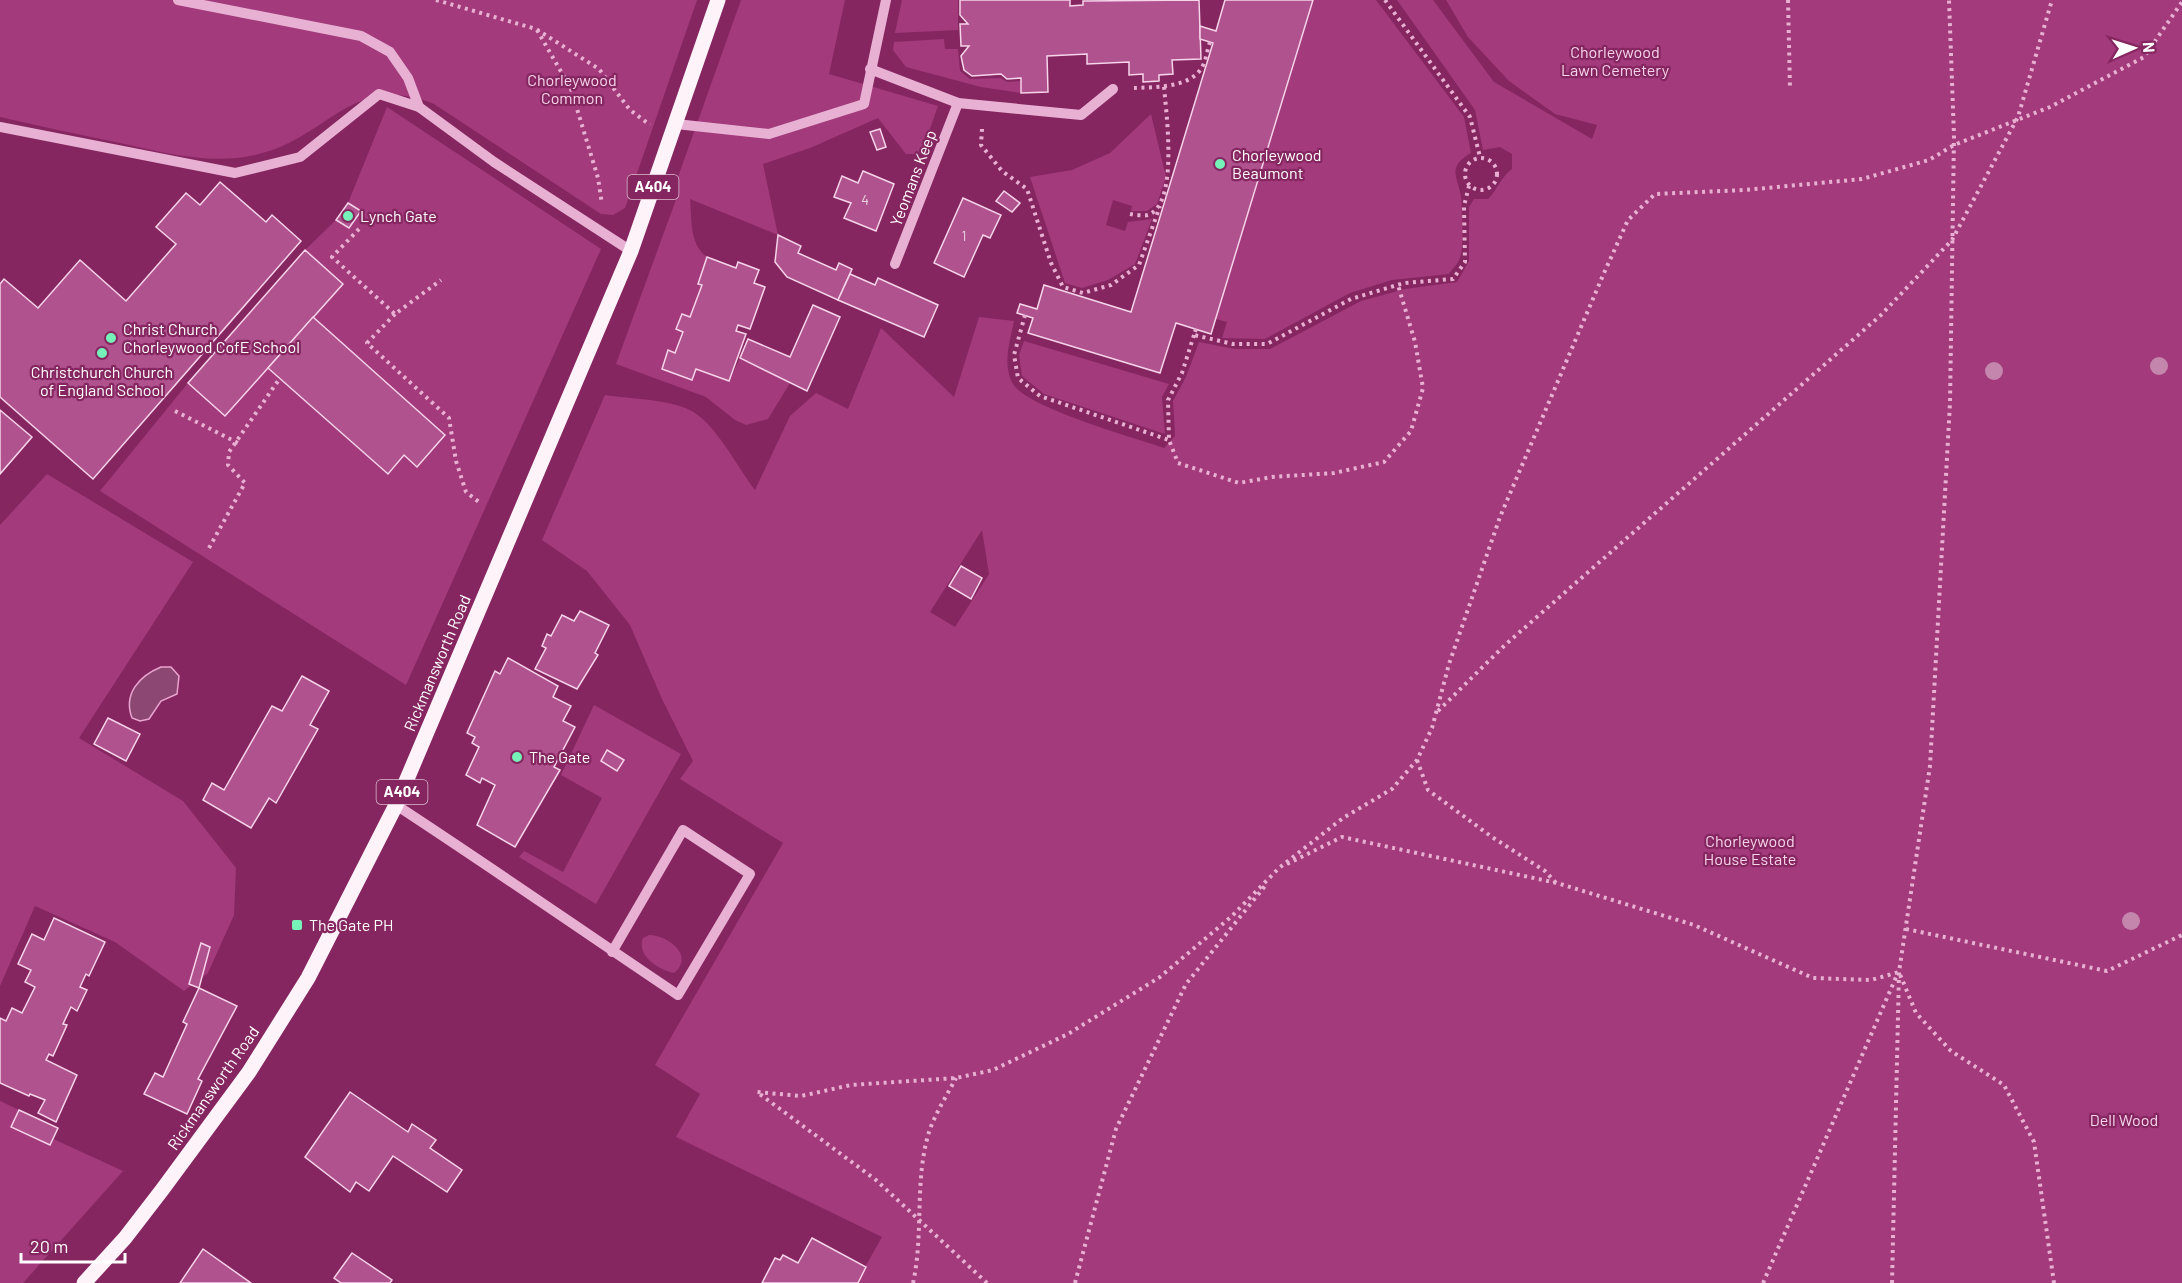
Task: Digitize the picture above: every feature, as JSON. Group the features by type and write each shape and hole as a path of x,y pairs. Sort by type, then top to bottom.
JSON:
{"main road":[{"name":"Rickmansworth Road","path":"84,1283 125,1238 249,1072 308,978 396,805 631,250 718,0"}],"street":[{"path":"178,0 361,36 390,52 408,78 419,107"},
{"path":"676,124 769,134 864,104 886,0"},
{"path":"870,69 958,103 1081,115 1113,88"},
{"path":"0,127 236,173 300,157 379,94 419,107 494,162 631,250"},
{"name":"Yeomans Keep","path":"895,264 958,103"},
{"path":"396,805 612,952 678,996 750,874 683,830 612,952"}],"path":[{"path":"436,0 536,29 599,69 630,110 653,128"},
{"path":"1385,0 1470,117 1480,157 1494,164 1496,179 1485,190 1470,186 1464,176 1466,166 1480,157"},
{"path":"1788,0 1790,88"},
{"path":"1892,1283 1899,972 1930,766 1950,403 1954,146 1949,0"},
{"path":"1436,713 1504,645 1881,315 1952,240 2016,120 2052,0"},
{"path":"987,1283 876,1180 757,1092 801,1096 851,1085 956,1078 993,1070 1068,1034 1160,977 1232,916 1279,868 1343,818 1392,789 1417,760 1432,728 1449,664 1500,517 1628,220 1655,194 1745,190 1862,178 1929,160 1954,146 2049,107 2144,57 2182,2"},
{"path":"536,29 571,89 598,178 607,235"},
{"path":"1113,88 1164,86 1193,78 1203,67 1210,42"},
{"path":"982,105 981,144 1002,171 1027,189 1051,263 1063,287 1083,293 1111,285 1139,266 1166,188 1169,166 1164,86"},
{"path":"1194,334 1233,344 1267,344 1351,299 1398,285 1453,279 1465,262 1464,206 1470,186"},
{"path":"1130,214 1148,215 1160,206"},
{"path":"359,229 332,256 395,314"},
{"path":"441,280 395,314 367,343 449,418 456,460 466,492 479,502"},
{"path":"1196,329 1182,373 1168,400 1169,440 1178,463 1239,483 1272,477 1334,473 1384,462 1411,431 1422,388 1415,342 1398,285"},
{"path":"1025,315 1014,355 1018,378 1040,396 1169,440"},
{"path":"209,548 245,483 228,465 229,452 238,443 280,378"},
{"path":"175,411 238,443"},
{"path":"1417,760 1428,790 1492,837 1545,871 1557,883"},
{"path":"1075,1283 1116,1129 1186,984 1279,868 1342,837 1557,883 1694,925 1813,978 1871,980 1899,972"},
{"path":"1906,929 2108,971 2182,935"},
{"path":"1763,1283 1899,972"},
{"path":"1899,972 1916,1013 1950,1051 2004,1085 2034,1142 2054,1283"},
{"path":"913,1283 920,1254 920,1192 929,1132 956,1078"}],"green space":[{"name":"Chorleywood Common","path":"0,0 697,0 625,208 613,215 601,214 434,104 406,96 381,96 360,101 281,147 255,155 221,159 171,154 0,117"},
{"path":"741,0 845,0 829,74 938,106 921,154 906,154 878,118 810,148 763,164 778,235 690,199 694,238 701,252 707,257 698,283 702,285 690,317 677,329 683,332 675,353 668,351 662,369 692,380 696,369 729,381 740,358 780,375 779,378 790,383 768,419 746,425 735,420 706,397 616,364 678,194 673,191"},
{"path":"902,0 958,0 958,30 895,33"},
{"path":"1313,0 1376,0 1464,117 1471,153 1463,158 1456,169 1462,211 1460,258 1449,274 1392,280 1350,293 1265,339 1222,338 1227,322 1216,319"},
{"name":"Chorleywood House Estate","path":"1397,0 1433,0 1494,82 1592,139 1597,125 1555,114 1509,81 1468,37 1446,0 2182,0 2182,1283 856,1283 882,1237 676,1137 700,1094 655,1065 783,843 680,779 693,761 662,699 630,625 587,571 542,540 605,395 664,402 695,413 719,438 755,490 790,416 816,393 848,409 881,328 954,397 979,317 1014,321 1007,361 1013,384 1022,393 1059,412 1164,448 1175,436 1173,401 1186,377 1199,342 1235,349 1270,349 1361,301 1405,289 1457,282 1469,261 1469,207 1474,199 1488,199 1512,169 1512,154 1500,147 1483,150 1475,110","holes":["982,530 989,574 955,627 930,612"]},
{"path":"944,39 945,49 958,49 960,71 970,79 1001,78 1007,82 1021,81 1021,93 981,87 906,67 893,50 894,42"},
{"path":"387,107 601,249 406,685 100,491 188,383 225,416 268,368 387,474 404,455 417,467 445,435 313,317 305,250 336,220 349,228 360,212 348,203"},
{"path":"1151,114 1166,177 1157,204 1147,211 1131,211 1132,206 1113,200 1106,225 1125,231 1128,222 1152,219 1135,264 1108,280 1082,288 1065,283 1030,177 1072,170 1110,153"},
{"path":"1024,341 1169,384 1162,397 1165,434 1044,394 1022,376 1019,355"},
{"path":"47,474 193,562 79,738 183,801 236,868 234,915 208,973 184,991 115,942 35,906 0,986 0,525"},
{"path":"594,705 681,754 596,904 519,857 524,851 563,872 602,798 561,775"},
{"path":"649,935 664,939 677,948 682,960 674,973 662,969 646,956 642,945 643,938"},
{"path":"0,1101 19,1110 12,1126 49,1137 123,1171 23,1283 0,1283"}],"shaded area":[{"path":"161,667 171,667 179,676 177,694 161,701 149,719 140,721 132,718 131,694 146,675"}],"building":[{"path":"960,0 1070,0 1070,6 1083,5 1083,1 1199,0 1201,59 1172,60 1173,74 1159,75 1159,81 1143,82 1143,74 1129,75 1129,62 1087,64 1087,54 1047,56 1048,92 1021,93 1021,78 1007,79 1001,74 972,76 964,70 961,56 969,46 961,46 960,24 968,24 960,15"},
{"name":"Chorleywood Beaumont","path":"1225,0 1313,0 1211,334 1176,323 1160,373 1028,333 1033,318 1017,313 1020,304 1037,309 1044,285 1131,312 1213,43 1200,39 1200,26 1216,31"},
{"path":"880,129 886,147 877,150 870,132"},
{"path":"863,171 894,184 876,231 844,218 851,203 834,197 842,176 858,183"},
{"name":"Christchurch Church of England School","path":"220,182 266,222 272,215 301,241 93,479 0,397 0,284 4,279 38,308 80,260 126,301 176,244 156,227 186,193 200,205"},
{"path":"1004,191 1020,203 1012,212 996,201"},
{"path":"963,198 1001,215 990,238 983,235 964,277 934,263"},
{"name":"Lynch Gate","path":"348,203 361,211 349,228 336,220"},
{"path":"778,235 801,246 798,253 836,270 839,263 852,269 838,300 787,277 775,262"},
{"path":"305,250 343,284 225,416 188,383"},
{"path":"707,257 736,268 738,262 759,270 754,283 765,287 750,329 738,325 736,331 746,334 729,381 696,369 692,380 662,369 668,350 675,353 683,332 676,329 682,314 690,317 702,285 698,284"},
{"path":"850,274 875,285 878,278 938,305 924,337 838,300"},
{"path":"813,305 840,317 807,391 740,358 748,339 790,357"},
{"path":"313,317 445,435 417,467 404,455 388,474 268,368"},
{"path":"0,410 32,437 0,474"},
{"path":"961,566 982,578 971,599 949,586"},
{"path":"580,611 609,625 595,653 598,655 577,689 535,669 546,648 542,646 547,634 551,636 562,615 574,621"},
{"name":"The Gate","path":"508,658 558,686 553,697 571,706 563,721 575,727 554,767 560,770 515,847 477,825 495,785 482,778 480,783 466,775 479,747 472,743 475,737 467,733 495,671 500,674"},
{"path":"302,676 329,691 310,725 318,729 276,803 269,798 251,828 203,800 212,783 224,790 272,706 282,711"},
{"path":"108,718 140,734 126,761 94,744"},
{"path":"607,750 624,760 617,771 601,761"},
{"path":"54,918 105,942 89,976 86,974 80,987 87,990 77,1011 71,1007 63,1024 67,1025 53,1056 49,1054 46,1060 77,1075 56,1122 38,1113 45,1100 30,1094 29,1096 0,1083 0,1018 6,1021 12,1008 22,1013 35,987 25,982 31,970 18,964 32,934 44,940"},
{"path":"201,943 210,947 199,988 189,984"},
{"path":"199,988 237,1006 198,1079 202,1081 187,1114 144,1094 155,1073 163,1077 187,1024 183,1022"},
{"path":"350,1092 408,1132 412,1124 436,1140 430,1148 462,1170 447,1192 393,1156 369,1191 356,1182 350,1192 305,1157"},
{"path":"19,1110 58,1128 50,1145 11,1127"},
{"path":"812,1238 866,1267 858,1283 762,1283 775,1258 780,1260 783,1255 798,1263"},
{"path":"203,1249 251,1283 180,1283"},
{"path":"352,1253 392,1280 390,1283 341,1283 334,1278"}],"place":[{"name":"Chorleywood Beaumont","path":"1220,164"},
{"name":"Lynch Gate","path":"348,216"},
{"name":"Christ Church Chorleywood CofE School","path":"111,338"},
{"name":"Christchurch Church of England School","path":"102,353"},
{"name":"The Gate","path":"517,757"},
{"name":"The Gate PH","path":"297,925"}],"park label":[{"name":"Chorleywood Lawn Cemetery","path":"1615,61"},
{"name":"Dell Wood","path":"2124,1120"}]}
